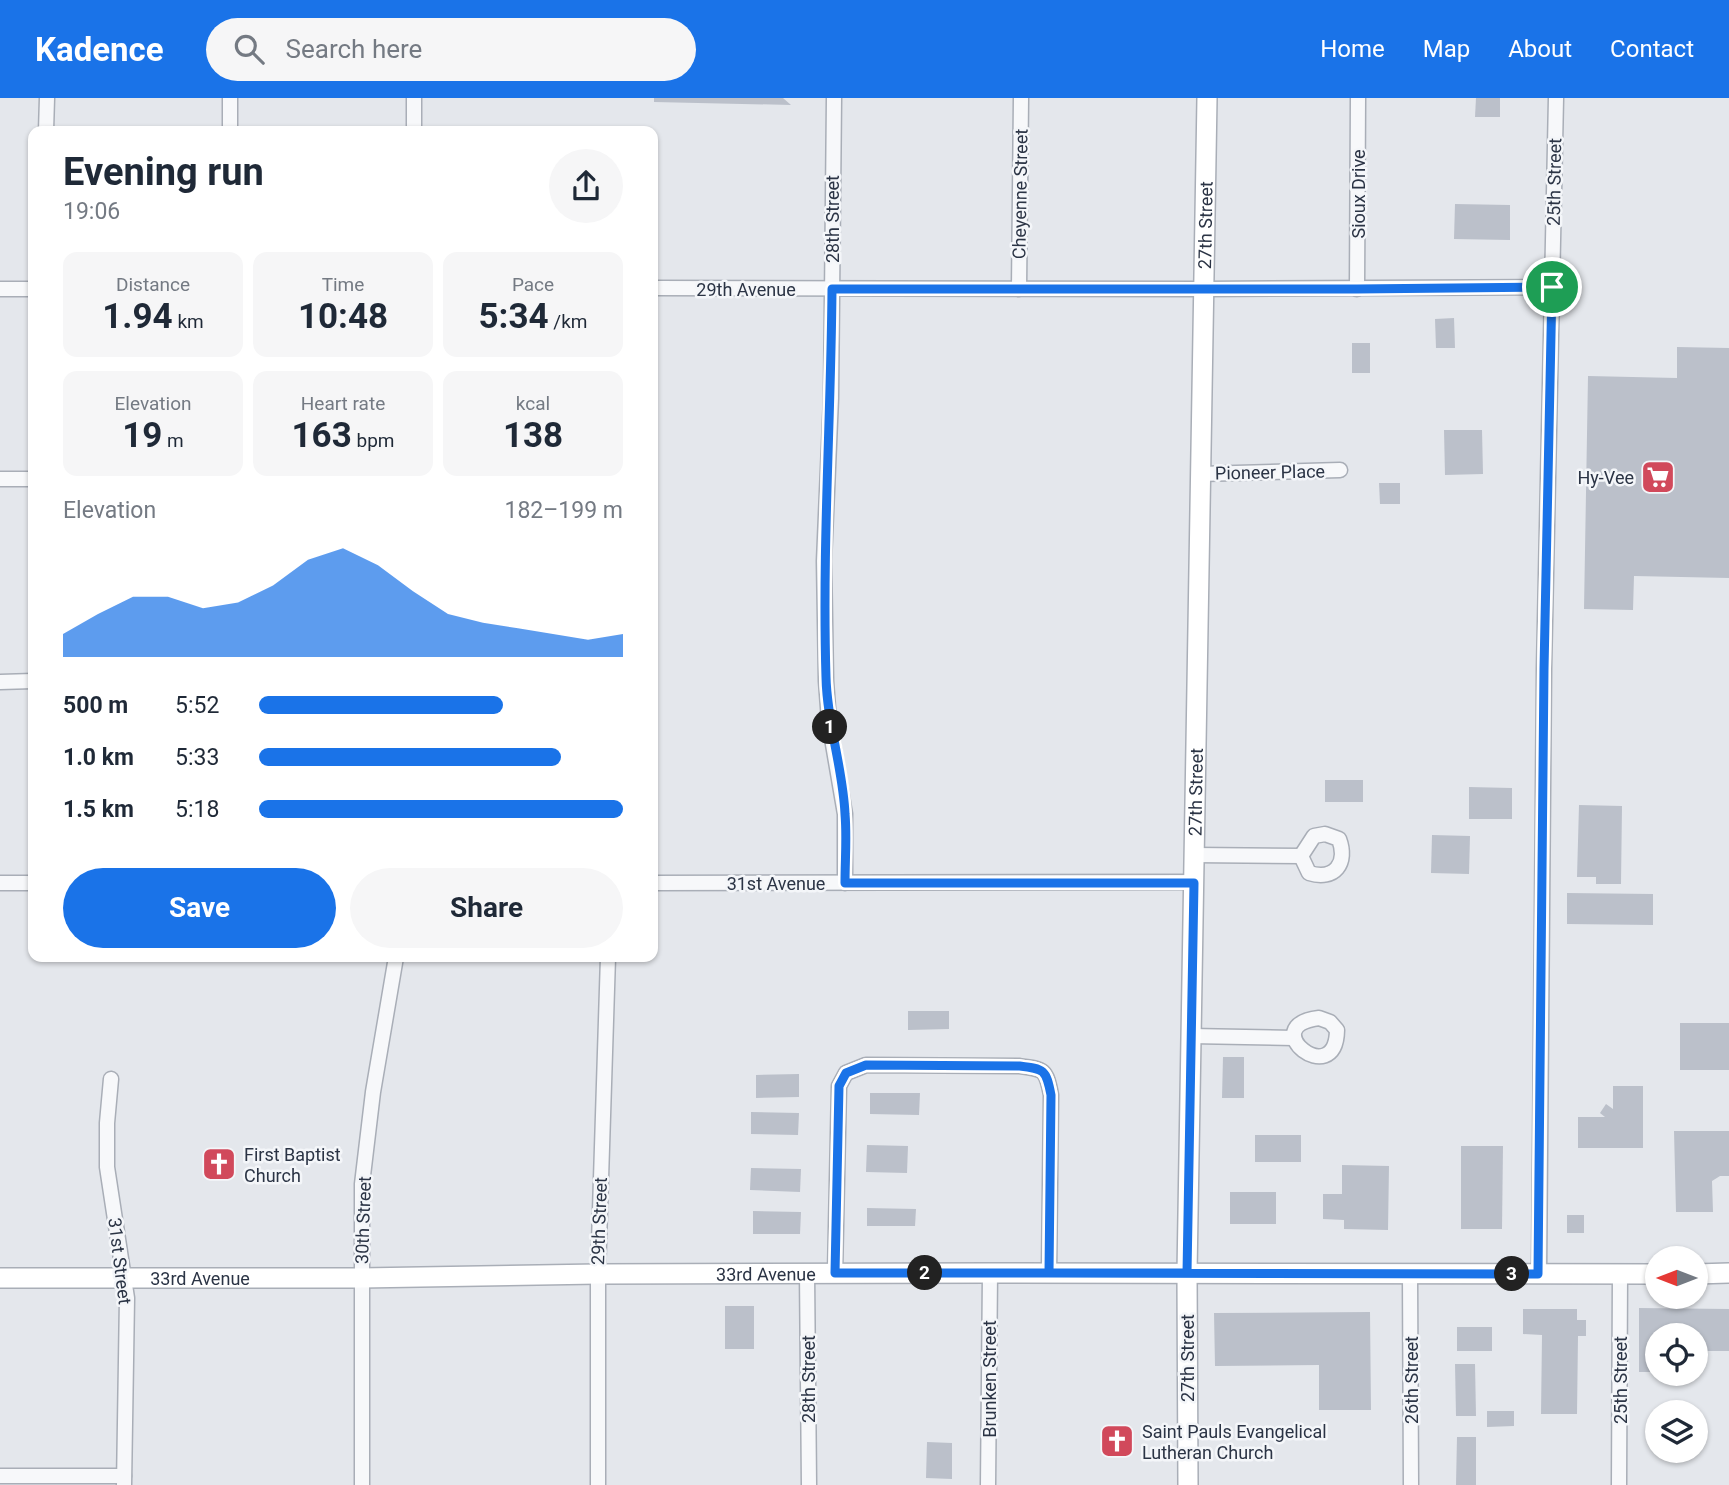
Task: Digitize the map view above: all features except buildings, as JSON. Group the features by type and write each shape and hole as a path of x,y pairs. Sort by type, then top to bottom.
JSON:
{"main road":[{"name":"27th Street","path":"1188,1485 1187,1273 1207,98"},
{"name":"33rd Avenue","path":"0,1278 361,1278 807,1273 1645,1274"},
{"path":"1708,1274 1729,1273"}],"street":[{"path":"46,126 47,98"},
{"path":"230,98 230,126"},
{"path":"414,98 414,126"},
{"name":"28th Street","path":"834,98 831,398 824,561 826,681 829,721 845,814 845,883"},
{"name":"Cheyenne Street","path":"1019,289 1021,98"},
{"name":"Sioux Drive","path":"1357,289 1358,98"},
{"name":"25th Street","path":"1538,1274 1544,669 1556,98"},
{"name":"29th Avenue","path":"658,288 1552,287"},
{"path":"0,289 28,289"},
{"name":"Pioneer Place","path":"1200,474 1340,470"},
{"path":"0,480 28,480"},
{"path":"0,682 28,681"},
{"path":"1194,855 1301,856"},
{"path":"0,883 28,883"},
{"name":"31st Avenue","path":"658,883 1194,883"},
{"name":"30th Street","path":"362,1485 362,1184 373,1093 395,962"},
{"name":"29th Street","path":"598,1485 598,1274 608,962"},
{"path":"1191,1036 1294,1038"},
{"path":"835,1273 839,1086 846,1073 866,1065 1019,1066 1040,1069 1047,1075 1051,1095 1049,1273"},
{"name":"31st Street","path":"111,1079 107,1167 127,1298 124,1480"},
{"name":"28th Street","path":"807,1273 808,1485"},
{"name":"Brunken Street","path":"988,1485 990,1273"},
{"name":"26th Street","path":"1410,1274 1411,1485"},
{"name":"25th Street","path":"1619,1485 1620,1274"},
{"path":"0,1476 124,1480"}],"place":[{"name":"Hy-Vee","path":"1658,477"},
{"name":"First Baptist Church","path":"219,1164"},
{"name":"Saint Pauls Evangelical Lutheran Church","path":"1117,1441"}],"route":[{"path":"1552,287 832,289 831,398 824,561 826,681 829,721 845,814 845,883 1194,883 1187,1273 990,1273 835,1273 839,1086 846,1073 866,1065 1019,1066 1040,1069 1047,1075 1051,1095 1049,1273 1187,1273 1538,1274 1544,669 1552,287"}]}
